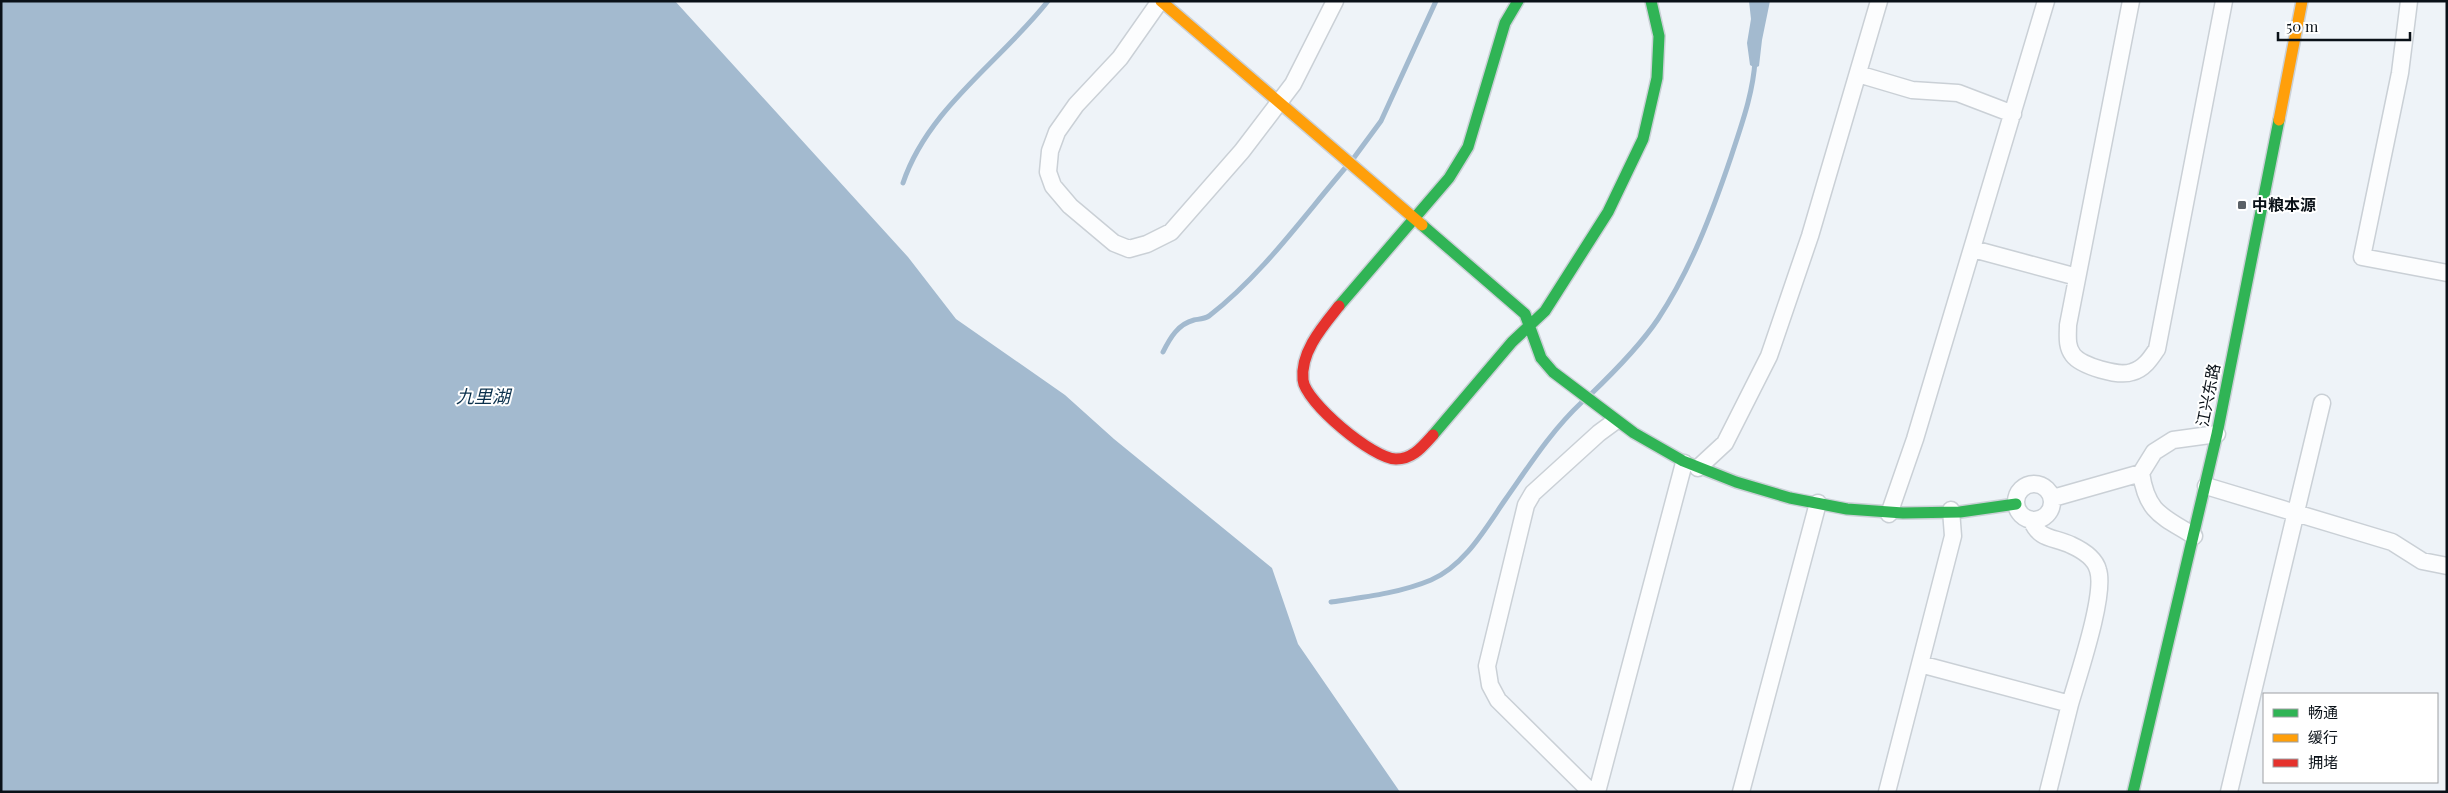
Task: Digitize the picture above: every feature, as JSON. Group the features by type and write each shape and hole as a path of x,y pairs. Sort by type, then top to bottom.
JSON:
{"street":[{"path":"1334,1 1292,84 1279,102 1242,152 1171,232 1147,244 1129,249 1114,243 1070,206 1053,186 1048,172 1050,151 1057,132 1076,105 1120,58 1160,1 1279,102 1525,314 1544,364 1614,422 1691,465 1786,499 1889,514 1993,508 2016,504"},
{"path":"1518,1 1506,23 1468,147 1449,178 1415,220 1327,321 1310,344 1302,368 1304,389 1315,405 1377,453 1390,458 1402,459 1418,452 1512,342 1545,311 1608,212 1643,139 1657,78 1659,36 1651,1"},
{"path":"1597,792 1691,465 1725,442 1769,356 1810,236 1879,1"},
{"path":"1889,514 1915,439 2014,114 2046,1"},
{"path":"2131,1 2068,325 2068,344 2074,356 2087,365 2116,373 2132,373 2147,363 2157,349 2224,1"},
{"name":"江兴东路","path":"2133,792 2206,486 2302,1"},
{"path":"2409,1 2400,73 2362,257 2447,273"},
{"path":"1858,74 1912,90 1958,93 2014,114"},
{"path":"1973,248 2077,277"},
{"path":"2229,792 2322,403"},
{"path":"1591,792 1498,700 1490,685 1488,666 1526,505 1533,493 1599,433 1614,422"},
{"path":"2194,536 2155,512 2144,491 2141,473 2154,452 2173,440 2217,434"},
{"path":"2052,498 2141,473"},
{"path":"2029,484 2041,485 2046,488 2053,504 2048,515 2032,521 2021,515 2016,504 2019,492 2029,484"},
{"path":"2206,486 2392,542 2422,561 2447,566"},
{"path":"1741,792 1818,503"},
{"path":"1887,792 1953,536 1952,510"},
{"path":"2032,521 2035,530 2049,539 2067,543 2082,550 2092,559 2099,570 2100,594 2048,792"},
{"path":"1920,664 2070,704"}],"water":[{"name":"九里湖","path":"1,1 675,1 908,257 956,319 1065,395 1114,439 1272,568 1298,644 1400,792 1,792"},
{"path":"1749,1 1770,1 1759,66 1755,68 1750,65 1747,43 1751,19"}],"waterway":[{"path":"903,183 914,156 947,108 1048,1"},
{"path":"1353,159 1381,121 1436,1"},
{"path":"1590,395 1651,329 1670,300 1691,261 1739,134 1749,98 1755,61"},
{"path":"1163,352 1179,328 1188,322 1209,316 1247,282 1281,245 1346,167"},
{"path":"1331,602 1407,588 1431,580 1454,565 1482,534 1550,437 1582,402"}],"traffic: fast":[{"path":"1339,306 1449,178 1468,147 1505,23 1518,1"},
{"path":"1433,435 1512,342 1545,311 1608,212 1643,139 1657,78 1659,36 1651,1"},
{"path":"2133,792 2217,434 2279,120"},
{"path":"1422,225 1525,314 1541,358 1553,372 1634,433 1683,461 1736,482 1790,498 1847,509 1903,513 1960,512 2016,504"}],"traffic: slow":[{"path":"1161,1 1422,225"},
{"path":"2279,120 2302,1"}],"traffic: jam":[{"path":"1339,306 1314,340 1305,359 1303,380 1315,402 1327,415 1357,440 1385,457 1396,459 1412,455 1433,435"}],"place":[{"name":"中粮本源","path":"2242,205"}]}
